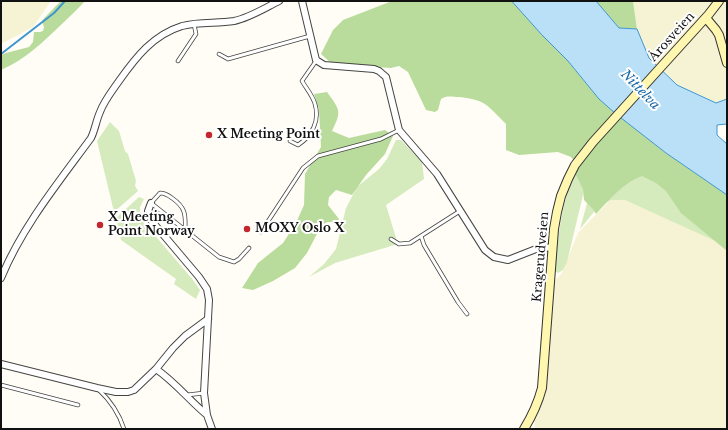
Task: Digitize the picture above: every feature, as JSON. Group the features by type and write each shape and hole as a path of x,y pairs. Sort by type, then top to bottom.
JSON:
{"main road":[{"name":"Årosveien","path":"642,88 706,18 719,1"},
{"path":"706,18 719,35 727,63"},
{"name":"Kragerudveien","path":"524,429 533,414 540,398 542,388 552,248 557,212 568,179 575,165 593,142 642,88"}],"street":[{"path":"1,278 6,265 32,220 91,138 107,98 134,59 146,47 164,34 182,26 204,22 234,21 279,1"},
{"path":"302,1 316,60 324,65 364,68 379,71 386,77 389,84 399,130 435,170 484,250 500,259 508,260 523,253 543,247 552,248"},
{"path":"151,204 148,211 150,219 199,277 207,289 209,300 204,393 207,415 212,429"},
{"path":"1,364 97,388 116,392 128,392 134,390 156,369 173,348 208,319"},
{"path":"156,369 187,395 207,415"}],"lane":[{"path":"178,61 196,34 194,24"},
{"path":"219,54 228,59 310,36"},
{"path":"290,141 298,145 306,140 315,124 317,114 315,102 302,81 316,60"},
{"path":"261,232 303,168 318,156 381,139 399,130"},
{"path":"185,230 186,219 184,209 180,203 168,195 160,193 151,204 219,257 234,262 239,259 249,248"},
{"path":"391,239 399,244 405,245 413,242 460,211"},
{"path":"421,236 424,245 458,302 468,314"},
{"path":"1,385 78,405"},
{"path":"97,388 115,408 122,420 124,429"},
{"path":"187,395 204,393"}],"shaded area":[{"path":"1,1 51,1 33,27 1,44"},
{"path":"633,1 727,1 727,99 716,103 677,85 649,58 637,29"},
{"path":"642,176 727,251 727,429 535,429 534,418 552,284 562,273 578,233 616,194"}],"green space":[{"path":"61,1 85,1 34,50 10,66 1,70 1,55 29,47 33,42 34,32 43,31 44,27 42,21"},
{"path":"392,1 512,1 542,35 568,61 599,99 666,153 727,195 727,251 681,213 666,191 656,183 642,176 629,182 596,214 584,200 583,189 576,175 576,164 571,157 558,152 519,155 506,150 506,124 486,104 468,98 447,97 441,99 438,110 435,112 426,110 408,72 399,66 391,68 332,64 321,54 333,30 343,20"},
{"path":"596,1 633,1 637,29 619,28"},
{"path":"327,92 335,103 338,111 337,119 332,131 349,138 385,130 393,136 385,154 366,175 352,195 336,190 329,197 328,205 339,219 337,222 327,222 319,230 307,253 295,268 273,281 253,290 242,288 258,263 283,243 296,223 304,205 305,174 321,147 319,109 314,94"},
{"path":"626,120 724,245 625,200 611,200 598,207 580,229 602,148"},
{"path":"110,122 119,131 125,151 128,154 136,181 135,186 138,191 114,212 97,141"},
{"path":"396,140 401,140 422,162 424,179 386,205 397,241 401,243 335,263 309,277 324,264 336,249 346,208 357,187 379,169 387,159"},
{"path":"593,153 567,262 563,270 558,273 555,271 559,231 564,204 573,179 583,163"},
{"path":"139,197 144,199 140,207 140,218 200,290 196,299 174,284 176,279 121,240 116,218"}],"water":[{"name":"Nittelva","path":"512,1 596,1 619,28 637,29 649,58 677,85 716,103 727,99 727,124 717,125 717,135 727,144 727,195 666,153 599,99 568,61 542,35"}],"waterway":[{"path":"1,54 54,13 65,1"}],"place":[{"name":"X Meeting Point","path":"209,135"},
{"name":"X Meeting Point Norway","path":"100,225"},
{"name":"MOXY Oslo X","path":"247,229"}]}
